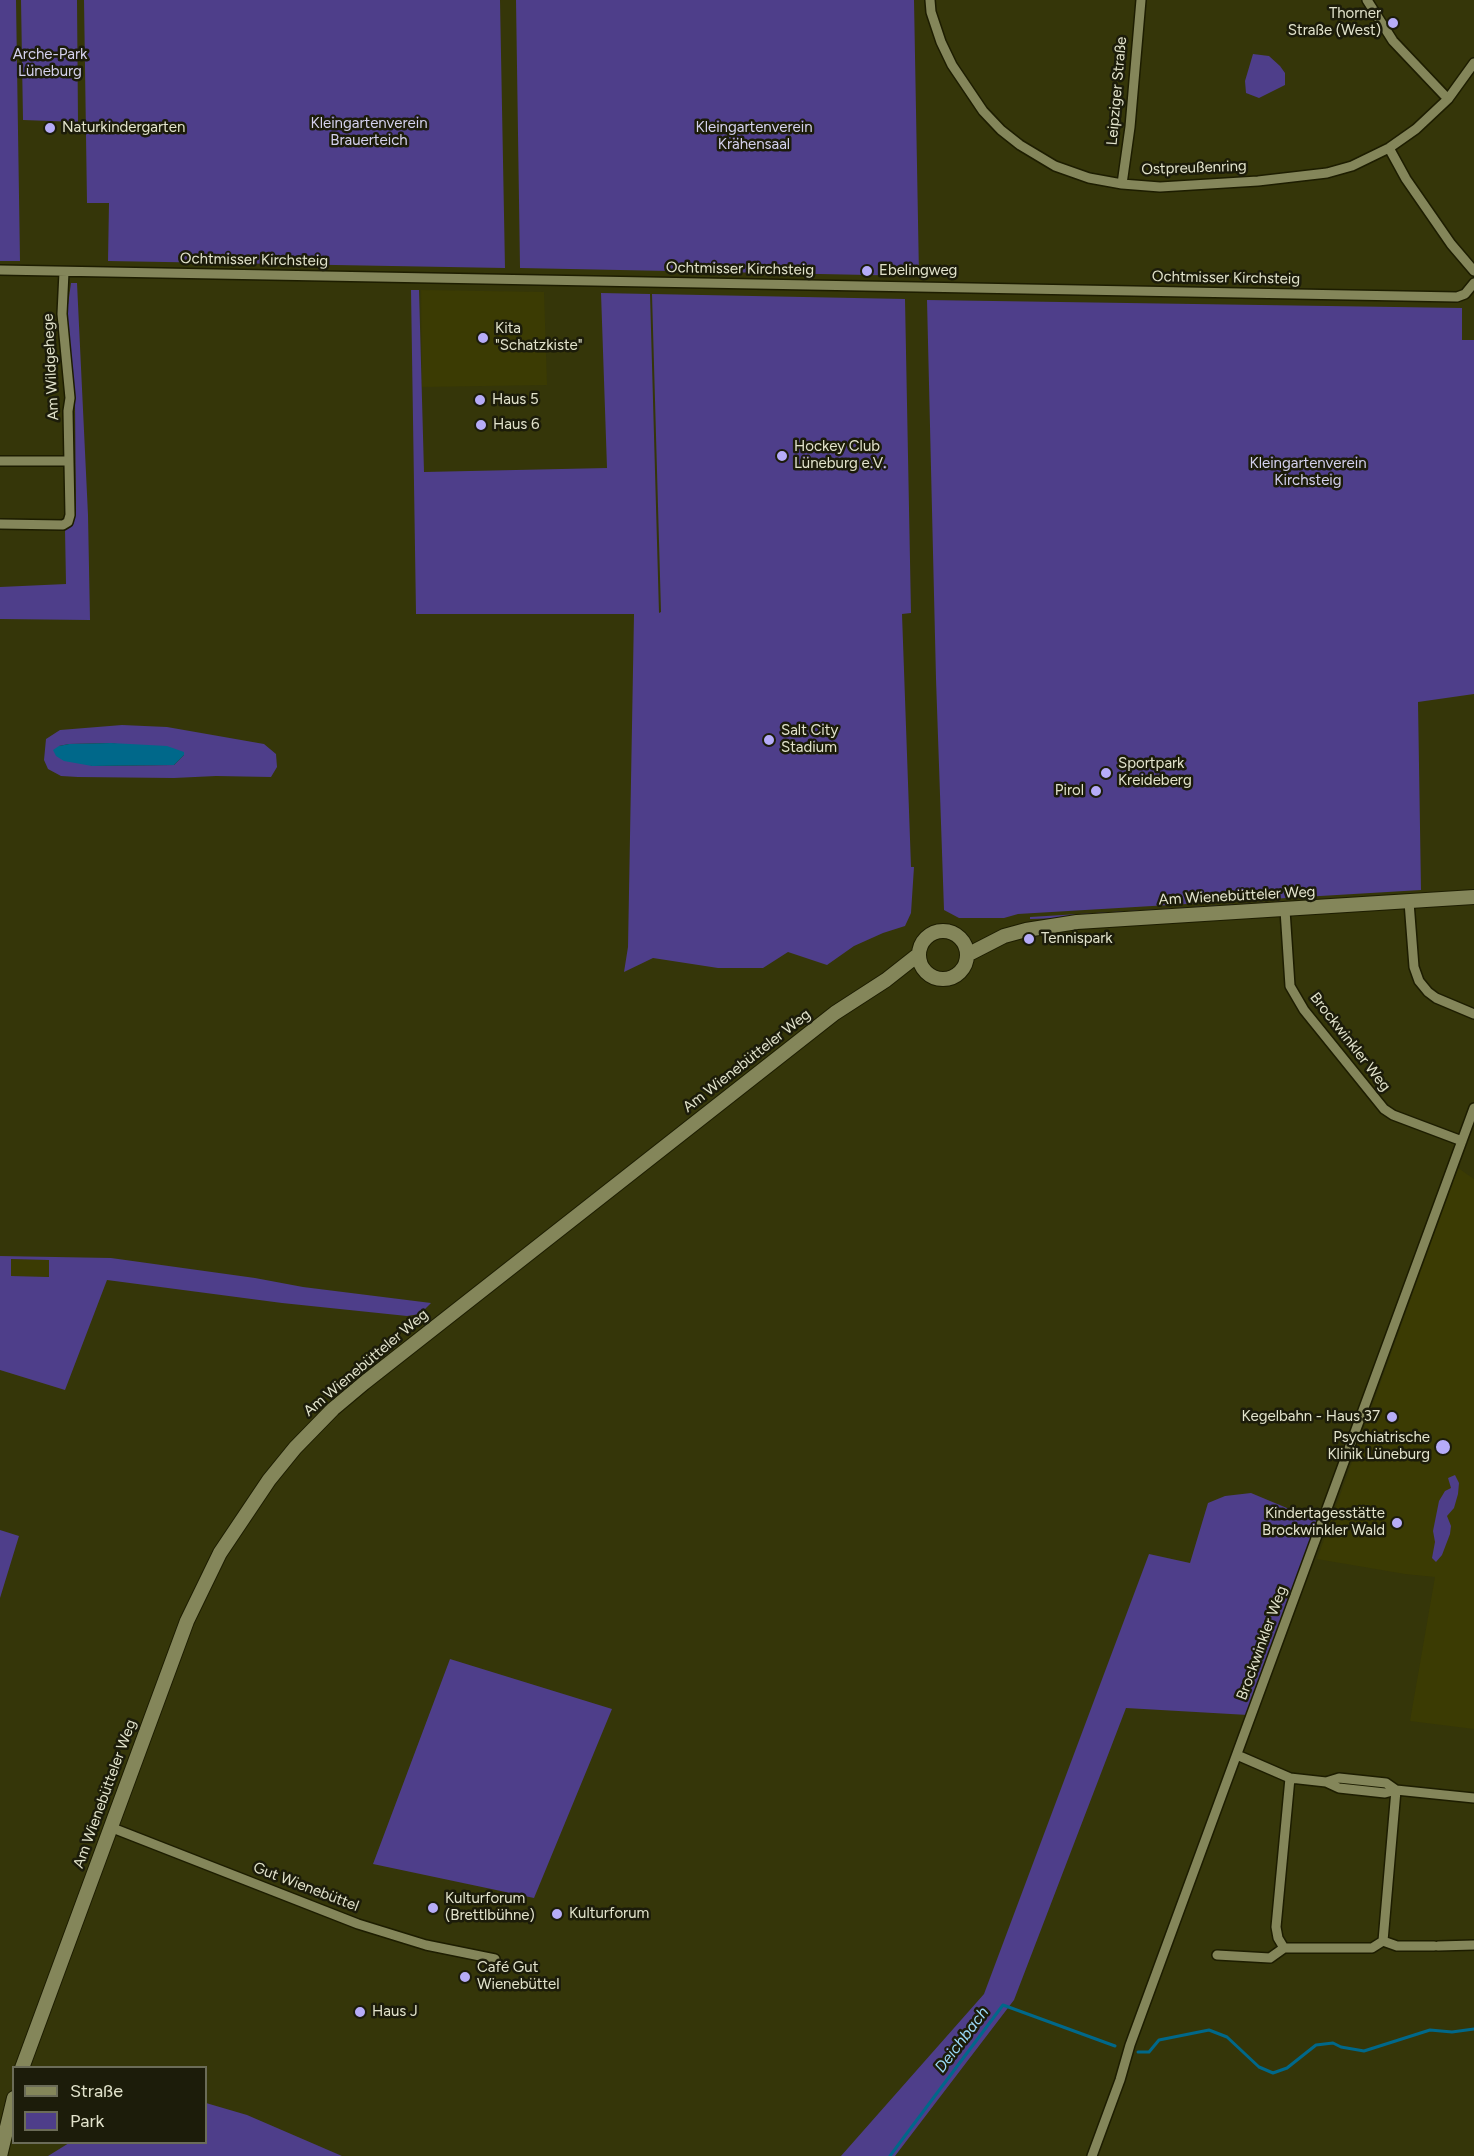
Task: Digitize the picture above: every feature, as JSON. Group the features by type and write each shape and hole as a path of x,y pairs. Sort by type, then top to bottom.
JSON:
{"street":[{"name":"Ostpreußenring","path":"930,0 941,42 952,65 983,111 1001,130 1030,152 1055,166 1089,178 1122,184 1160,187 1258,181 1327,173 1352,166 1389,148 1416,129 1448,99 1474,63"},
{"name":"Leipziger Straße","path":"1122,184 1130,127 1141,0"},
{"path":"1367,0 1393,41 1448,99"},
{"path":"1389,148 1406,179 1444,235 1474,271"},
{"name":"Ochtmisser Kirchsteig","path":"0,270 1457,297 1465,294 1474,283"},
{"name":"Am Wildgehege","path":"0,524 63,525 68,522 70,515 68,411 70,398 62,314 64,272"},
{"path":"0,460 69,461"},
{"name":"Am Wienebütteler Weg","path":"22,2066 174,1654 201,1590 220,1553 245,1514 295,1448 333,1410 444,1318 835,1013 886,980 919,954 924,939 936,932 947,932 960,939 1004,936 1077,922 1474,897"},
{"path":"1409,902 1414,967 1419,981 1436,998 1474,1014"},
{"name":"Brockwinkler Weg","path":"1285,910 1290,986 1304,1010 1384,1109 1393,1115 1462,1141"},
{"name":"Am Wienebütteler Weg","path":"886,980 924,971 937,979 953,977 963,968 967,955 1004,936"},
{"path":"960,939 967,955"},
{"path":"919,954 924,971"},
{"name":"Brockwinkler Weg","path":"1092,2156 1130,2046 1474,1108"},
{"path":"1237,1755 1290,1778 1326,1782 1339,1788 1385,1793 1396,1790 1474,1798"},
{"path":"1284,1948 1278,1938 1276,1927 1290,1778"},
{"path":"1383,1941 1396,1790"},
{"name":"Gut Wienebüttel","path":"110,1827 358,1924 426,1944 495,1959"},
{"path":"1217,1954 1270,1958 1284,1948 1372,1948 1383,1941"},
{"path":"1383,1941 1397,1946 1474,1945"},
{"path":"0,2156 12,2106"}],"shaded area":[{"name":"Kita \"Schatzkiste\"","path":"421,290 544,292 547,385 422,387"},
{"name":"Psychiatrische Klinik Lüneburg","path":"1458,1168 1474,1179 1474,1729 1410,1721 1435,1577 1317,1559"},
{"path":"11,1259 49,1260 49,1277 11,1276"}],"green space":[{"path":"0,0 16,0 20,261 0,261"},
{"name":"Arche-Park Lüneburg","path":"21,0 77,0 78,122 23,120"},
{"name":"Kleingartenverein Brauerteich","path":"84,0 500,0 505,268 108,261 109,203 87,203"},
{"name":"Kleingartenverein Krähensaal","path":"516,0 914,0 919,276 520,268"},
{"path":"1253,54 1269,56 1280,66 1285,73 1285,85 1259,98 1246,93 1245,81"},
{"path":"71,283 77,283 88,515 90,620 0,619 0,587 66,584 65,529 73,525 76,509 75,403 67,312"},
{"path":"411,290 419,290 424,472 607,468 601,293 650,294 659,613 661,612 652,294 905,299 911,613 902,614 911,867 914,867 911,913 905,926 854,946 827,965 788,952 763,968 718,968 653,958 624,972 628,947 634,614 416,614"},
{"name":"Kleingartenverein Kirchsteig","path":"927,300 1462,308 1462,340 1474,340 1474,694 1418,702 1421,890 1018,914 1004,918 959,918 944,910"},
{"path":"122,725 167,727 264,744 276,754 277,767 271,777 61,776 48,769 44,760 46,739 60,730","holes":["111,743 184,755 174,765 92,766 59,746"]},
{"path":"1289,901 1289,905 1030,919 1030,917"},
{"path":"0,1256 111,1258 303,1287 431,1303 420,1314 407,1316 282,1303 107,1280 65,1390 0,1370","holes":["11,1259 49,1260 49,1277 11,1276"]},
{"path":"1455,1475 1459,1483 1454,1508 1447,1516 1451,1526 1450,1534 1442,1555 1436,1562 1432,1558 1435,1542 1433,1531 1439,1501 1445,1491 1451,1488 1448,1478"},
{"path":"1251,1493 1318,1521 1248,1715 1126,1708 1014,2000 895,2156 841,2156 984,1994 1149,1554 1190,1563 1208,1503 1225,1496"},
{"path":"0,1530 19,1536 0,1598"},
{"path":"450,1659 612,1709 534,1898 373,1864"},
{"path":"207,2103 247,2115 342,2156 48,2156 67,2144 207,2144"}],"water":[{"path":"111,743 167,746 184,752 184,755 174,765 92,766 64,761 56,756 53,750 69,744"}],"waterway":[{"name":"Deichbach","path":"890,2156 1003,2005 1115,2046"},
{"name":"Deichbach","path":"1138,2052 1149,2052 1159,2040 1209,2030 1227,2037 1259,2067 1273,2073 1287,2068 1316,2045 1333,2043 1341,2047 1364,2051 1430,2030 1452,2032 1474,2029"}],"place":[{"name":"Thorner Straße (West)","path":"1393,23"},
{"name":"Naturkindergarten","path":"50,128"},
{"name":"Ebelingweg","path":"867,271"},
{"name":"Kita \"Schatzkiste\"","path":"483,338"},
{"name":"Haus 5","path":"480,400"},
{"name":"Haus 6","path":"481,425"},
{"name":"Hockey Club Lüneburg e.V.","path":"782,456"},
{"name":"Salt City Stadium","path":"769,740"},
{"name":"Sportpark Kreideberg","path":"1106,773"},
{"name":"Pirol","path":"1096,791"},
{"name":"Tennispark","path":"1029,939"},
{"name":"Kegelbahn - Haus 37","path":"1392,1417"},
{"name":"Psychiatrische Klinik Lüneburg","path":"1443,1447"},
{"name":"Kindertagesstätte Brockwinkler Wald","path":"1397,1523"},
{"name":"Kulturforum (Brettlbühne)","path":"433,1908"},
{"name":"Kulturforum","path":"557,1914"},
{"name":"Café Gut Wienebüttel","path":"465,1977"},
{"name":"Haus J","path":"360,2012"}]}
